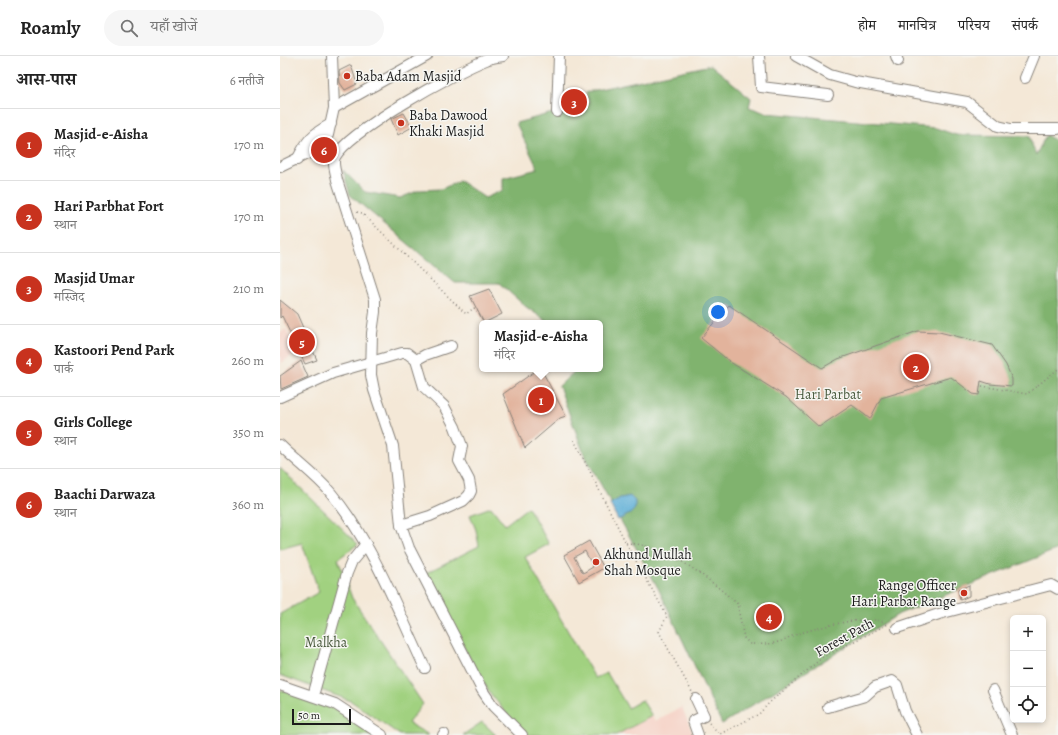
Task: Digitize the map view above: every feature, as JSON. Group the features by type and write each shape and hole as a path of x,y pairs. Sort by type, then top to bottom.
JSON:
{"street":[{"path":"280,167 322,149 328,135 334,108 332,56"},
{"path":"334,108 427,56"},
{"path":"503,56 486,60 393,110 346,143 336,156 334,167 375,299 370,362 374,390 393,446 401,525 409,548 482,690 492,706 522,735"},
{"path":"557,112 559,56"},
{"path":"758,56 762,87 828,95"},
{"path":"796,56 830,76 855,82 967,102 998,126 1011,129 1058,129"},
{"path":"1025,78 1034,56"},
{"path":"297,160 307,141 317,132 331,124"},
{"path":"322,149 336,156"},
{"path":"416,360 425,355 451,346"},
{"path":"280,397 333,373 370,362 405,353 416,360 424,387 444,406 455,427 462,446 459,461 469,480 471,491 463,501 430,516 401,525"},
{"path":"280,446 331,493 366,544 425,668"},
{"path":"313,696 347,573 352,561 366,544"},
{"path":"897,628 946,612 1051,586 1058,587"},
{"path":"828,707 865,696 875,687 892,681 897,685 905,711 917,735"},
{"path":"280,685 336,704 382,735"},
{"path":"993,690 1012,735"},
{"path":"696,699 704,716 693,721 698,735"}],"path":[{"path":"347,209 362,213 466,314 474,308 479,313"},
{"path":"982,386 1026,394 1058,369"},
{"path":"574,440 626,543 667,616 659,632 696,699"},
{"path":"626,543 638,544 656,550 695,569 740,606"},
{"name":"Forest Path","path":"704,716 711,727 720,734 759,714 769,703 823,657 888,624 882,620 839,623 790,636 779,642 750,644 744,638 737,603"}],"shaded area":[{"path":"286,329 297,352 280,364 280,333"},
{"path":"682,707 693,735 616,735 652,716 655,721"}],"green space":[{"name":"Hari Parbat","path":"711,65 751,98 749,107 766,113 936,128 956,135 1029,136 1036,155 1046,135 1058,142 1058,549 899,614 722,724 658,588 584,454 559,386 574,372 603,372 603,320 545,320 525,306 499,283 455,283 350,195 343,170 365,192 400,198 420,190 441,189 460,181 485,198 503,190 503,178 538,169 516,123 589,103 586,92"},
{"name":"Malkha","path":"280,468 358,544 338,559 352,598 423,704 408,723 429,735 400,735 351,701 280,675 280,614 319,592 302,543 280,549"},
{"path":"491,507 505,525 528,507 549,544 525,557 595,678 607,673 628,708 642,700 652,716 616,735 529,735 506,713 490,693 468,655 426,573 479,546 476,530 470,515"},
{"path":"280,690 332,704 374,735 280,735"},
{"path":"482,722 496,735 463,735"}],"water":[{"path":"630,496 635,501 635,509 630,514 618,520 610,504 620,498"}],"building":[{"name":"Baba Adam Masjid","path":"351,65 357,84 345,90 340,83 339,71"},
{"path":"572,92 584,100 576,112 564,104"},
{"name":"Baba Dawood Khaki Masjid","path":"404,113 412,127 398,135 391,119"},
{"path":"489,289 502,314 490,320 482,320 470,296"},
{"path":"280,300 297,314 317,360 305,364 282,316 280,318"},
{"path":"729,305 822,368 838,359 918,331 939,332 992,345 1006,365 1012,379 1012,386 990,384 981,381 979,395 973,394 951,377 881,398 870,419 852,405 819,427 786,397 730,362 701,338"},
{"path":"301,361 308,377 281,389 280,376"},
{"path":"534,372 543,372 566,416 560,418 525,448 503,394"},
{"name":"Akhund Mullah Shah Mosque","path":"589,541 604,568 579,582 564,555","holes":["585,551 593,567 583,573 574,557"]},
{"name":"Range Officer Hari Parbat Range","path":"969,585 969,596 960,600 958,590"}],"tunnel":[{"path":"322,149 326,151"}],"place":[{"name":"Baba Adam Masjid","path":"347,76"},
{"name":"Masjid Umar","path":"574,102"},
{"name":"Baba Dawood Khaki Masjid","path":"401,123"},
{"name":"Baachi Darwaza","path":"324,150"},
{"name":"Girls College","path":"302,342"},
{"name":"Hari Parbhat Fort","path":"916,367"},
{"name":"Masjid-e-Aisha","path":"541,400"},
{"name":"Akhund Mullah Shah Mosque","path":"596,562"},
{"name":"Range Officer Hari Parbat Range","path":"964,593"},
{"name":"Kastoori Pend Park","path":"769,617"}]}
